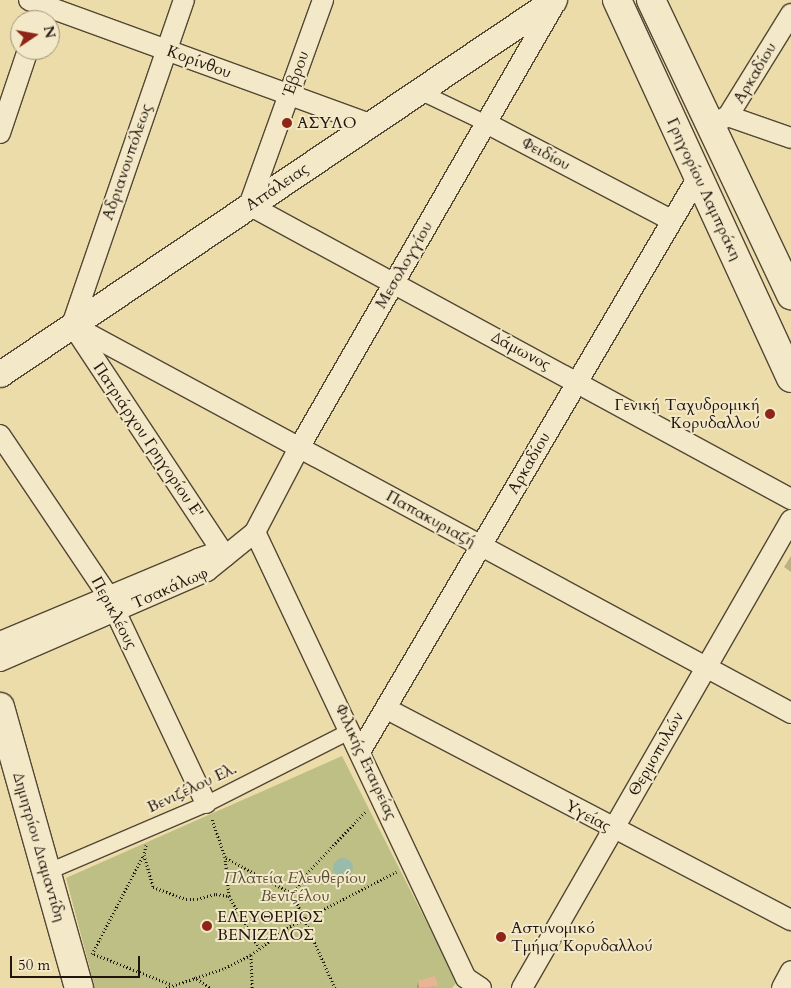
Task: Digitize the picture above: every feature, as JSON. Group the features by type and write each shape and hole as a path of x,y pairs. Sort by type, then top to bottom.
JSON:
{"main road":[{"name":"Γρηγορίου Λαμπράκη","path":"617,0 791,378"},
{"name":"Γρηγορίου Λαμπράκη","path":"651,0 720,120 790,291"},
{"name":"Δημητρίου Διαμαντίδη","path":"0,707 79,988"}],"street":[{"name":"Αδριανουπόλεως","path":"72,324 184,0"},
{"name":"Έβρου","path":"249,205 323,0"},
{"name":"Αττάλειας","path":"0,374 555,0"},
{"name":"Μεσολογγίου","path":"255,532 300,446 393,282 488,124 555,0"},
{"name":"Κορίνθου","path":"39,6 370,124"},
{"name":"Αρκαδίου","path":"720,120 791,14"},
{"path":"0,134 25,60"},
{"name":"Φειδίου","path":"419,91 488,124 671,220"},
{"path":"720,120 791,138"},
{"name":"Αρκαδίου","path":"361,750 387,710 576,382 698,177"},
{"name":"Δάμωνος","path":"249,205 791,499"},
{"name":"Παπακυριαζή","path":"72,324 300,446 480,547 705,669 791,713"},
{"name":"Πατριάρχου Γρηγορίου Ε'","path":"72,324 225,556"},
{"name":"Περικλέους","path":"0,435 112,604 207,803"},
{"name":"Θερμοπυλών","path":"522,988 791,520"},
{"name":"Τσακάλωφ","path":"0,661 202,558 212,554 225,556 255,532"},
{"name":"Φιλικής Εταιρείας","path":"255,532 361,750 466,978 481,988"},
{"name":"Τσακάλωφ","path":"0,642 112,604"},
{"name":"Υγείας","path":"387,710 791,920"},
{"name":"Βενιζέλου Ελ.","path":"46,872 207,803 351,730"},
{"path":"782,988 791,971"}],"path":[{"path":"207,803 225,857 228,896 258,948"},
{"path":"293,894 309,871 373,803"},
{"path":"87,957 94,954 144,856 146,845 144,837"},
{"path":"144,856 153,887 186,898 197,899 216,894 228,896"},
{"path":"225,857 293,894 335,988"},
{"path":"166,988 170,984 225,968 251,955 258,948 304,921 398,871"},
{"path":"94,954 170,984"},
{"path":"251,955 252,988"},
{"path":"194,976 211,988"}],"green space":[{"name":"Πλατεία Ελευθερίου Βενιζέλου","path":"342,756 457,982 452,988 95,988 66,878"}],"shaded area":[{"path":"343,858 350,861 353,868 350,875 343,878 336,875 333,868 336,861"}],"building":[{"path":"435,976 438,986 419,988 418,981"}],"place":[{"name":"ΑΣΥΛΟ","path":"287,123"},
{"name":"Γενική Ταχυδρομική Κορυδαλλού","path":"770,414"},
{"name":"ΕΛΕΥΘΕΡΙΟΣ ΒΕΝΙΖΕΛΟΣ","path":"207,926"},
{"name":"Αστυνομικό Τμήμα Κορυδαλλού","path":"501,937"}]}
